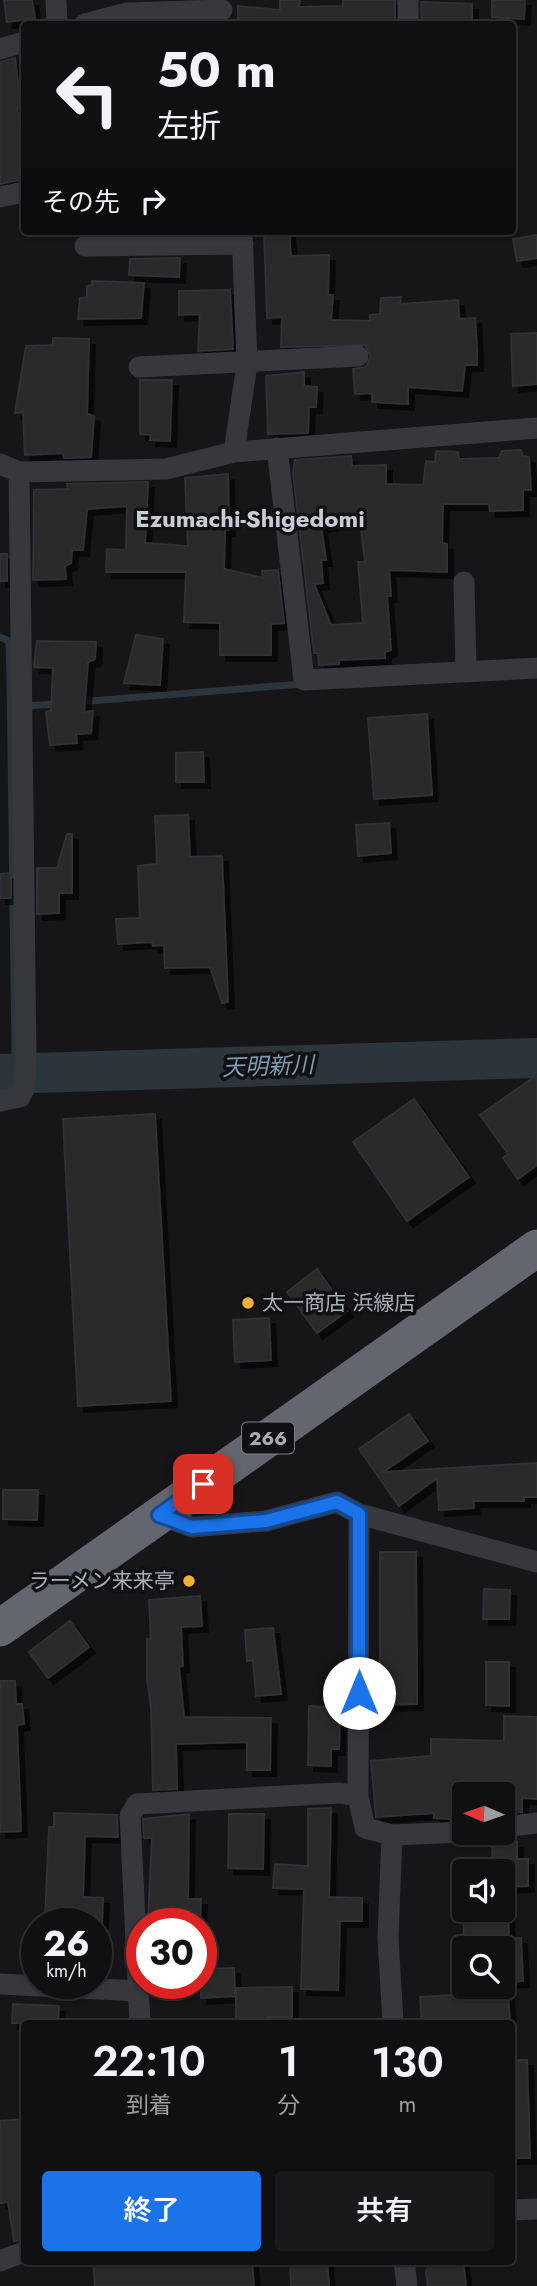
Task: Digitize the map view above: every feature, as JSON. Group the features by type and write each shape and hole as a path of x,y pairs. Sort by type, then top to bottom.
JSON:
{"highway":[{"name":"266","path":"0,1628 537,1248"}],"street":[{"path":"56,0 57,21"},
{"path":"408,0 408,21"},
{"path":"96,21 127,13 223,12"},
{"path":"0,48 21,43"},
{"path":"0,197 21,193"},
{"path":"85,246 243,237 247,363 234,452"},
{"path":"139,368 358,356"},
{"path":"0,1101 20,1097 25,1087 26,1062 9,468 166,469 234,452 537,428"},
{"path":"277,448 304,680 537,668"},
{"path":"464,582 466,671"},
{"path":"159,1515 192,1527 266,1521 337,1502 359,1514 537,1562"},
{"path":"359,1514 358,1796 365,1828 392,1835 452,1832"},
{"path":"135,1908 131,1816 137,1804 339,1793 358,1796"},
{"path":"515,1826 537,1823"},
{"path":"392,1835 388,1938 393,2020"},
{"path":"0,1984 126,1990"},
{"path":"139,1999 140,2020"},
{"path":"515,2210 537,2209"},
{"path":"0,2261 21,2253"},
{"path":"404,2265 407,2286"}],"building":[{"path":"4,0 32,0 35,18 7,22"},
{"path":"280,0 300,0 299,7 343,6 343,0 395,0 395,21 238,21 238,6 280,10"},
{"path":"492,0 525,0 524,19 492,17"},
{"path":"421,2 472,4 472,21 422,21"},
{"path":"15,58 21,107 17,109 21,130 21,180 0,184 0,62"},
{"path":"264,235 289,235 291,256 329,255 328,295 333,295 331,320 370,321 370,315 380,314 381,298 401,297 400,304 458,300 459,319 475,318 477,365 465,365 462,391 408,387 408,404 372,402 372,393 355,394 353,369 366,367 371,356 365,345 281,347 282,317 267,318"},
{"path":"537,235 537,258 517,261 513,239"},
{"path":"180,258 179,277 129,275 130,259"},
{"path":"92,281 144,283 141,318 78,319 80,298 87,297 87,286 92,285"},
{"path":"230,290 233,349 198,351 200,314 179,315 179,291"},
{"path":"537,333 537,384 513,386 511,334"},
{"path":"53,338 89,339 87,414 94,416 91,457 64,458 63,453 25,455 23,412 15,413 26,346 53,345"},
{"path":"304,372 304,386 317,387 316,407 309,407 308,433 268,434 266,376"},
{"path":"140,380 172,380 170,441 150,440 151,435 140,434"},
{"path":"521,450 523,456 529,457 531,490 523,490 523,510 490,511 489,504 443,504 442,543 447,544 447,572 389,570 391,596 387,596 391,650 385,652 385,658 339,660 339,664 319,665 318,653 314,653 293,473 295,460 351,456 352,466 386,465 386,484 423,485 426,461 435,462 436,451 458,452 459,459 499,458 502,451","holes":["360,521 365,562 358,562 363,623 331,625 314,584 323,583 321,560 326,560 321,526"]},
{"path":"228,474 229,530 225,530 224,569 263,578 262,571 278,570 284,623 271,624 271,655 220,655 220,623 184,622 186,572 106,572 107,549 126,550 127,506 87,509 83,550 72,550 71,563 65,566 66,579 33,580 34,490 68,489 67,484 148,482 145,543 188,546 185,478"},
{"path":"0,554 7,554 7,581 0,581"},
{"path":"136,635 163,639 160,685 124,683"},
{"path":"37,641 96,642 95,659 88,662 84,712 93,711 91,733 76,734 77,743 50,745 46,712 51,711 53,668 34,667"},
{"path":"427,714 432,795 374,799 368,718"},
{"path":"203,752 204,782 176,782 176,753"},
{"path":"188,815 190,857 222,856 228,1002 222,1003 210,967 165,968 164,945 153,946 152,942 118,944 116,919 140,918 138,866 157,864 155,816"},
{"path":"389,823 391,853 358,856 356,825"},
{"path":"67,834 72,834 72,893 59,893 59,913 37,914 37,868 57,868"},
{"path":"11,873 11,898 0,898 0,874"},
{"path":"537,1075 537,1165 518,1179 503,1158 508,1154 480,1115"},
{"path":"414,1099 469,1177 407,1221 353,1142"},
{"path":"155,1114 171,1401 78,1406 63,1119"},
{"path":"317,1269 347,1311 317,1333 287,1292"},
{"path":"269,1318 271,1360 235,1362 233,1320"},
{"path":"409,1414 428,1441 383,1472 537,1463 537,1497 524,1497 524,1501 473,1501 474,1508 439,1510 437,1478 399,1506 359,1449"},
{"path":"3,1490 38,1490 37,1520 3,1519"},
{"path":"380,1552 416,1552 417,1704 380,1705"},
{"path":"484,1589 510,1590 509,1619 483,1619"},
{"path":"200,1596 202,1626 181,1627 183,1666 179,1667 184,1717 271,1718 270,1770 247,1770 247,1742 176,1744 177,1789 153,1790 151,1707 147,1678 147,1639 151,1639 149,1600"},
{"path":"70,1621 89,1647 48,1678 29,1652"},
{"path":"273,1628 281,1694 256,1696 253,1660 247,1661 245,1630"},
{"path":"486,1662 509,1662 509,1706 486,1705"},
{"path":"0,1681 15,1681 16,1704 22,1704 24,1724 17,1725 21,1831 0,1832"},
{"path":"309,1706 340,1708 339,1749 331,1749 331,1766 308,1765"},
{"path":"504,1716 537,1717 537,1799 522,1798 522,1812 515,1812 515,1782 452,1782 452,1819 434,1818 434,1813 376,1817 371,1761 431,1756 431,1739 504,1741"},
{"path":"331,1808 329,1897 362,1898 362,1921 340,1921 338,1990 301,1989 304,1889 273,1888 275,1864 308,1866 308,1809"},
{"path":"54,1813 117,1815 118,1837 85,1836 83,1897 103,1898 103,1908 45,1908 49,1827 54,1827"},
{"path":"189,1814 188,1899 201,1899 201,1908 149,1908 152,1838 144,1838 143,1819"},
{"path":"229,1814 264,1814 263,1869 228,1868"},
{"path":"515,1842 517,1859 528,1859 528,1886 515,1886 515,1859 493,1859 492,1845 515,1845"},
{"path":"463,1922 508,1922 509,1936 464,1936"},
{"path":"515,1938 521,1938 523,1981 515,1981"},
{"path":"234,1968 235,1996 217,1997 217,1969"},
{"path":"292,1987 292,2017 236,2020 236,1988"},
{"path":"452,1995 452,1999 508,1999 510,2020 422,2020 420,1997"},
{"path":"13,2004 59,2006 58,2020 21,2020 21,2023 12,2023"},
{"path":"515,2060 527,2060 530,2158 515,2158"},
{"path":"21,2119 21,2240 14,2241 8,2202 0,2203 0,2121"},
{"path":"93,2265 252,2265 254,2286 95,2286"},
{"path":"290,2265 327,2265 329,2286 291,2286"},
{"path":"428,2265 463,2265 466,2286 428,2286"}],"waterway":[{"path":"0,637 9,641 10,677 15,1053 8,1074"},
{"path":"77,702 302,684"},
{"path":"25,706 58,704"},
{"name":"天明新川","path":"0,1074 537,1058"}],"place":[{"name":"太一商店 浜線店","path":"248,1303"},
{"name":"ラーメン来来亭","path":"189,1581"}],"district":[{"name":"Ezumachi-Shigedomi","path":"250,518"}],"route":[{"path":"203,1484 159,1515 192,1527 266,1521 337,1502 359,1514 359,1693"}]}
